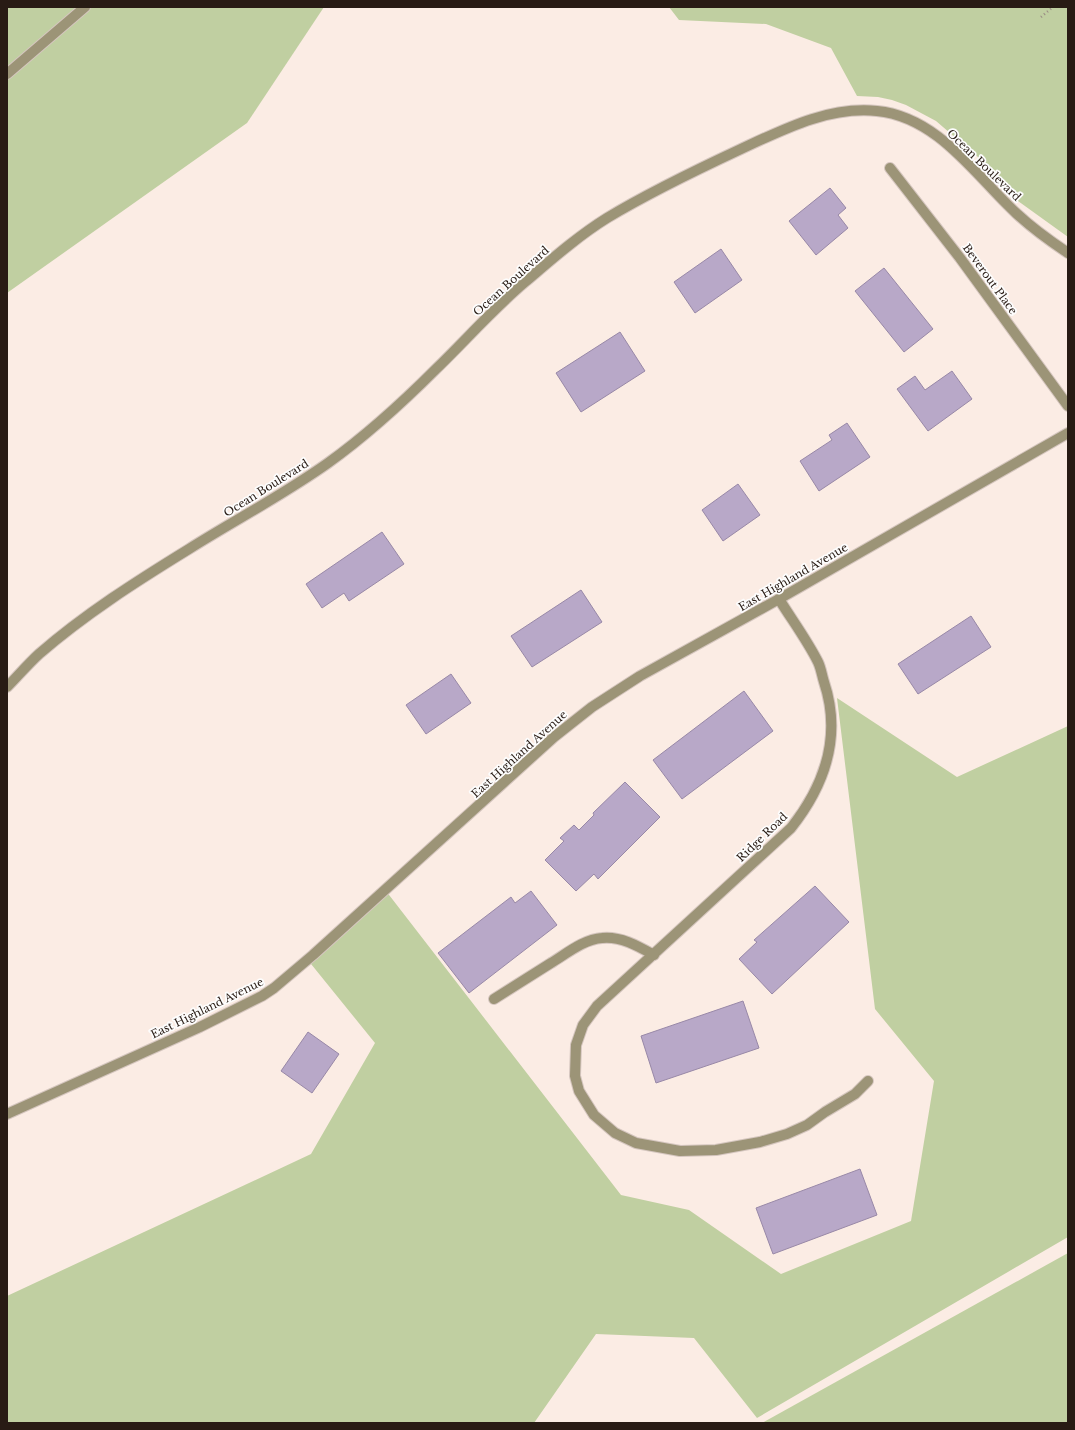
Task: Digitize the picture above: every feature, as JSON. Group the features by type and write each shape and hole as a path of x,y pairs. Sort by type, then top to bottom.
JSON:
{"street":[{"path":"7,74 85,7"},
{"name":"Ocean Boulevard","path":"7,687 37,656 82,619 188,549 295,486 331,461 381,421 523,284 567,247 605,220 660,190 780,131 820,116 842,112 862,110 881,111 900,115 919,124 950,146 1017,215 1044,237 1068,253"},
{"name":"Beverout Place","path":"890,168 960,258 1068,406"},
{"name":"East Highland Avenue","path":"7,1114 200,1027 262,996 314,955 554,737 592,707 640,676 779,599 1068,433"},
{"name":"Ridge Road","path":"779,599 818,663 830,698 832,735 827,763 815,792 791,828 597,1006 583,1025 576,1045 575,1076 579,1091 594,1115 615,1133 636,1143 680,1151 716,1150 760,1142 787,1134 807,1125 855,1094 868,1082"},
{"path":"494,999 591,940 603,938 620,939 639,946 654,954"}],"path":[{"path":"1041,17 1053,7"}],"green space":[{"path":"7,7 324,7 247,123 7,293"},
{"path":"669,7 1068,7 1068,237 1018,201 978,157 936,121 906,105 892,100 878,97 857,96 831,48 766,24 679,20"},
{"path":"837,698 957,777 1068,726 1068,1237 757,1418 694,1338 596,1334 534,1423 7,1423 7,1296 311,1154 375,1043 307,959 386,891 621,1195 689,1210 781,1274 911,1221 934,1081 875,1009"},
{"path":"1068,1253 1068,1423 762,1423"}],"building":[{"path":"830,188 846,208 838,215 848,228 816,255 789,221"},
{"path":"721,249 742,280 695,313 674,282"},
{"path":"884,268 933,329 904,352 855,291"},
{"path":"620,332 645,371 581,412 556,373"},
{"path":"952,371 972,399 928,431 897,389 915,376 925,390"},
{"path":"847,423 870,457 819,491 800,461 832,440 829,435"},
{"path":"738,484 760,515 723,541 702,510"},
{"path":"382,532 404,564 349,601 344,593 322,608 306,584"},
{"path":"581,590 602,622 532,667 511,636"},
{"path":"971,616 991,647 918,694 898,664"},
{"path":"451,674 471,703 426,734 406,705"},
{"path":"744,691 773,731 682,799 653,760"},
{"path":"625,782 660,817 598,879 594,874 576,891 545,860 564,841 560,838 574,825 579,830 594,815 593,813"},
{"path":"815,886 849,922 772,994 739,959 757,942 754,940"},
{"path":"531,891 557,925 469,993 438,953 511,897 515,903"},
{"path":"743,1001 759,1048 656,1083 641,1036"},
{"path":"308,1032 339,1054 312,1093 281,1071"},
{"path":"860,1169 877,1215 773,1254 756,1208"}]}
